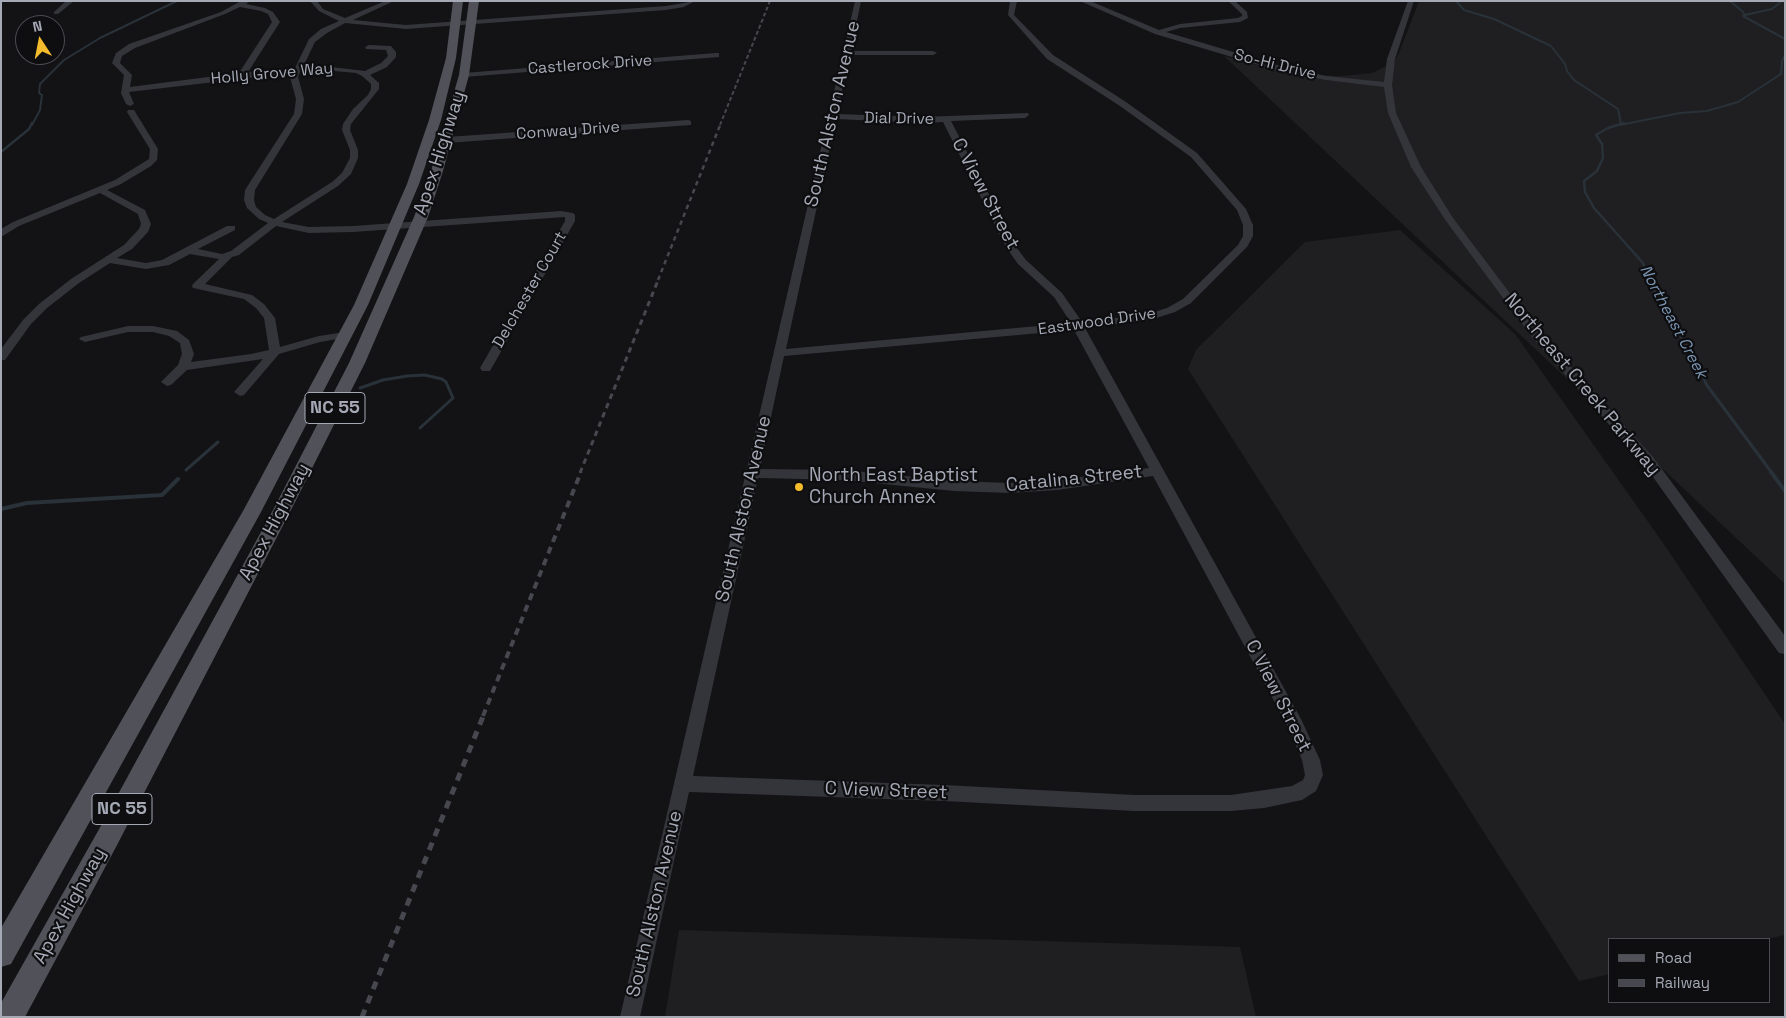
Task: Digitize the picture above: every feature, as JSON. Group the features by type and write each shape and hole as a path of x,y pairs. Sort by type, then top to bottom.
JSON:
{"main road":[{"name":"Apex Highway","path":"9,1017 324,430 384,303 406,225 413,184 435,120 451,58 457,23 458,1"},
{"name":"Apex Highway","path":"1,954 252,512 406,225 426,202 447,140 464,75 474,1"}],"street":[{"path":"56,13 71,1"},
{"path":"1,234 16,224 100,190 140,170 153,160 154,149 130,108 125,90 128,75 116,63 116,59 125,50 247,1"},
{"path":"313,1 321,10 346,20 382,26 406,27 666,8 682,6 692,1"},
{"path":"391,1 324,31 312,41 296,70 294,83 300,100 298,114 253,182 249,195 250,204 255,212 290,228 309,230 406,225"},
{"name":"South Alston Avenue","path":"630,1017 858,1"},
{"name":"Eastwood Drive","path":"779,353 1078,326 1161,314 1181,305 1237,253 1248,236 1248,224 1241,209 1188,150 1123,104 1061,65 1040,48 1011,15 1014,1"},
{"name":"So-Hi Drive","path":"1083,1 1158,32 1298,72 1388,85"},
{"path":"1158,32 1186,25 1240,20 1246,17 1245,13 1231,1"},
{"path":"1388,85 1391,59 1411,1"},
{"path":"239,5 252,6 270,13 276,22 242,75"},
{"path":"240,392 275,352 273,332 269,318 260,306 248,297 232,292 197,286 228,256 235,253 274,222 335,184 352,165 354,150 348,137 347,124 356,111 372,96 375,89 374,83 365,74 384,65 392,57 392,52 388,48 368,47"},
{"path":"847,53 934,53"},
{"name":"Castlerock Drive","path":"464,75 716,55"},
{"name":"Holly Grove Way","path":"125,90 296,70 335,68 365,74"},
{"name":"Northeast Creek Parkway","path":"1388,85 1392,112 1404,144 1449,218 1536,335 1648,460 1785,648"},
{"name":"Dial Drive","path":"832,116 888,119 946,119 1026,115"},
{"name":"C View Street","path":"682,784 944,793 1134,803 1231,803 1264,800 1296,794 1310,784 1314,776 1311,760 1295,724 1078,326 1058,295 1022,262 1011,247 946,119"},
{"name":"Conway Drive","path":"447,140 688,123"},
{"path":"1,357 27,322 43,306 137,238 146,224 145,217 139,209 100,190"},
{"name":"Delchester Court","path":"406,225 561,214 570,215 570,221 486,368"},
{"path":"108,260 137,266 155,266 191,251 231,228"},
{"path":"191,251 216,256 228,256"},
{"path":"85,339 128,329 153,329 174,333 185,342 188,354 183,367 167,382"},
{"path":"183,367 250,358 319,339 345,336"},
{"name":"Catalina Street","path":"752,473 844,475 945,485 1010,488 1057,485 1157,471"}],"shaded area":[{"path":"1419,1 1785,1 1785,584 1224,56 1303,75 1341,76 1372,73 1394,62"},
{"path":"1400,230 1515,334 1661,540 1785,724 1785,935 1771,938 1608,938 1608,974 1579,981 1188,369 1196,350 1305,242"},
{"path":"679,930 1240,947 1256,1017 665,1017"}],"waterway":[{"path":"32,125 40,110 42,95 39,93 40,84 64,60 100,38 177,1"},
{"path":"1456,1 1464,10 1494,19 1551,46 1565,64 1567,71 1574,80 1618,109 1621,124"},
{"path":"1730,1 1745,15"},
{"name":"Northeast Creek","path":"1745,15 1772,9 1782,1"},
{"name":"Northeast Creek","path":"1745,15 1743,16 1785,39"},
{"name":"Northeast Creek","path":"1620,125 1680,113 1707,111 1738,102 1781,74 1782,61 1785,55"},
{"path":"1,152 29,129 32,123"},
{"name":"Northeast Creek","path":"1621,124 1608,128 1596,135 1602,144 1603,158 1597,171 1584,181 1585,192 1594,208 1643,263 1649,280"},
{"name":"Northeast Creek","path":"1648,278 1652,288 1662,300 1663,307 1702,371 1706,384 1772,473"},
{"path":"360,388 383,380 407,376 425,375 442,379 446,382 453,398 420,428"},
{"path":"186,470 218,442"},
{"name":"Northeast Creek","path":"1771,472 1785,491"},
{"path":"1,509 27,503 162,495 178,479"}],"railway":[{"path":"720,125 770,1"},
{"path":"658,280 721,123"},
{"path":"580,473 659,278"},
{"path":"483,716 581,472"},
{"path":"362,1017 484,714"}],"place":[{"name":"North East Baptist Church Annex","path":"799,487"}]}
